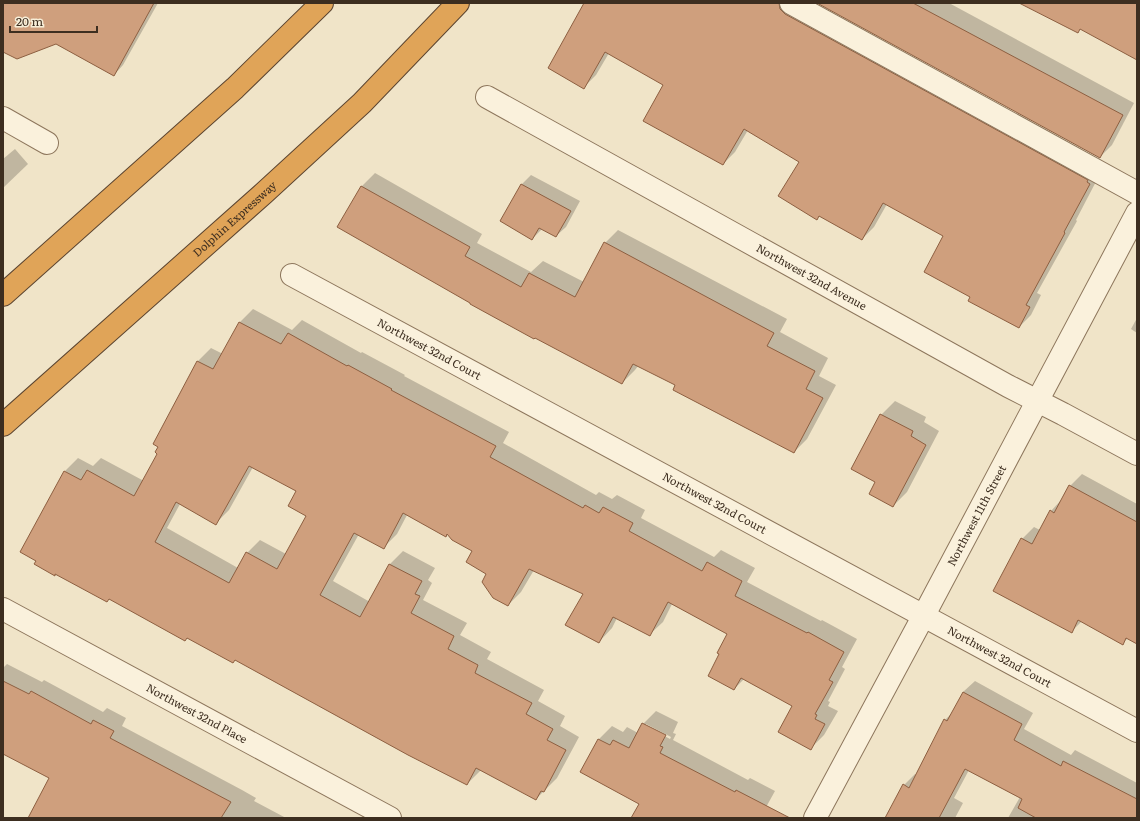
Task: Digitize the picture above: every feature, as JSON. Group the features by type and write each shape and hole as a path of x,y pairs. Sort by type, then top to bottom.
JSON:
{"highway":[{"path":"3,295 235,88 322,3"},
{"name":"Dolphin Expressway","path":"3,425 264,193 356,109 458,3"}],"street":[{"path":"791,3 1137,193"},
{"name":"Northwest 32nd Avenue","path":"487,97 1008,386 1137,454"},
{"path":"3,118 47,143"},
{"name":"Northwest 11th Street","path":"815,818 1137,213"},
{"name":"Northwest 32nd Court","path":"292,275 1137,730"},
{"name":"Northwest 32nd Place","path":"3,609 390,818"}],"building":[{"path":"3,3 154,3 114,76 56,44 17,59 3,52"},
{"path":"584,3 779,3 780,9 785,14 1088,180 1087,182 1090,184 1026,305 1030,307 1019,328 968,301 970,297 924,272 943,236 883,203 862,240 819,216 817,220 778,196 799,162 744,129 723,165 643,121 663,85 605,52 584,89 548,68"},
{"path":"817,3 913,3 1123,115 1100,158"},
{"path":"1019,3 1137,3 1137,60 1080,29 1078,33"},
{"path":"521,184 571,211 556,237 539,228 532,240 500,221"},
{"path":"361,186 470,247 465,256 521,287 529,273 575,297 604,242 774,333 767,346 815,371 806,389 823,398 794,453 673,390 675,385 633,364 622,384 470,304 337,227"},
{"path":"239,322 281,344 288,333 496,446 490,457 583,508 585,505 599,513 603,507 633,523 629,531 702,571 707,562 742,581 735,596 807,633 808,632 844,652 829,680 833,682 815,714 817,715 815,719 825,724 811,750 778,732 792,706 741,678 734,690 708,676 719,654 717,653 727,634 668,602 650,636 613,617 599,643 565,625 583,594 529,569 508,606 493,598 482,582 486,574 466,562 472,551 452,540 447,534 446,537 403,513 384,549 354,533 320,595 360,617 389,564 422,581 415,594 420,596 411,613 454,636 448,649 478,665 475,673 532,703 526,714 553,729 547,740 566,750 544,792 541,791 536,800 476,768 467,785 408,755 235,660 233,663 187,638 185,641 109,599 107,602 55,574 55,576 34,564 36,561 20,552 64,471 81,480 87,470 134,496 157,454 155,452 158,447 153,444 197,361 213,369","holes":["249,466 296,491 288,506 306,516 277,569 246,552 229,583 155,542 176,502 216,525"]},
{"path":"880,414 913,431 911,436 926,445 893,507 869,494 875,482 851,469"},
{"path":"1069,485 1137,522 1137,644 1126,638 1123,645 1078,620 1072,633 993,591 1021,538 1032,544 1050,510 1054,513"},
{"path":"3,681 29,694 31,691 91,724 93,720 114,731 110,738 231,802 221,818 28,818 49,778 3,754"},
{"path":"963,692 1022,724 1014,740 1061,766 1063,761 1137,799 1137,818 1036,818 1018,808 1022,799 965,769 939,818 885,818 903,784 909,788 944,719 947,721"},
{"path":"642,723 666,735 660,746 663,747 660,753 735,792 736,790 790,818 631,818 639,804 580,772 598,739 610,745 613,740 629,748"}]}
